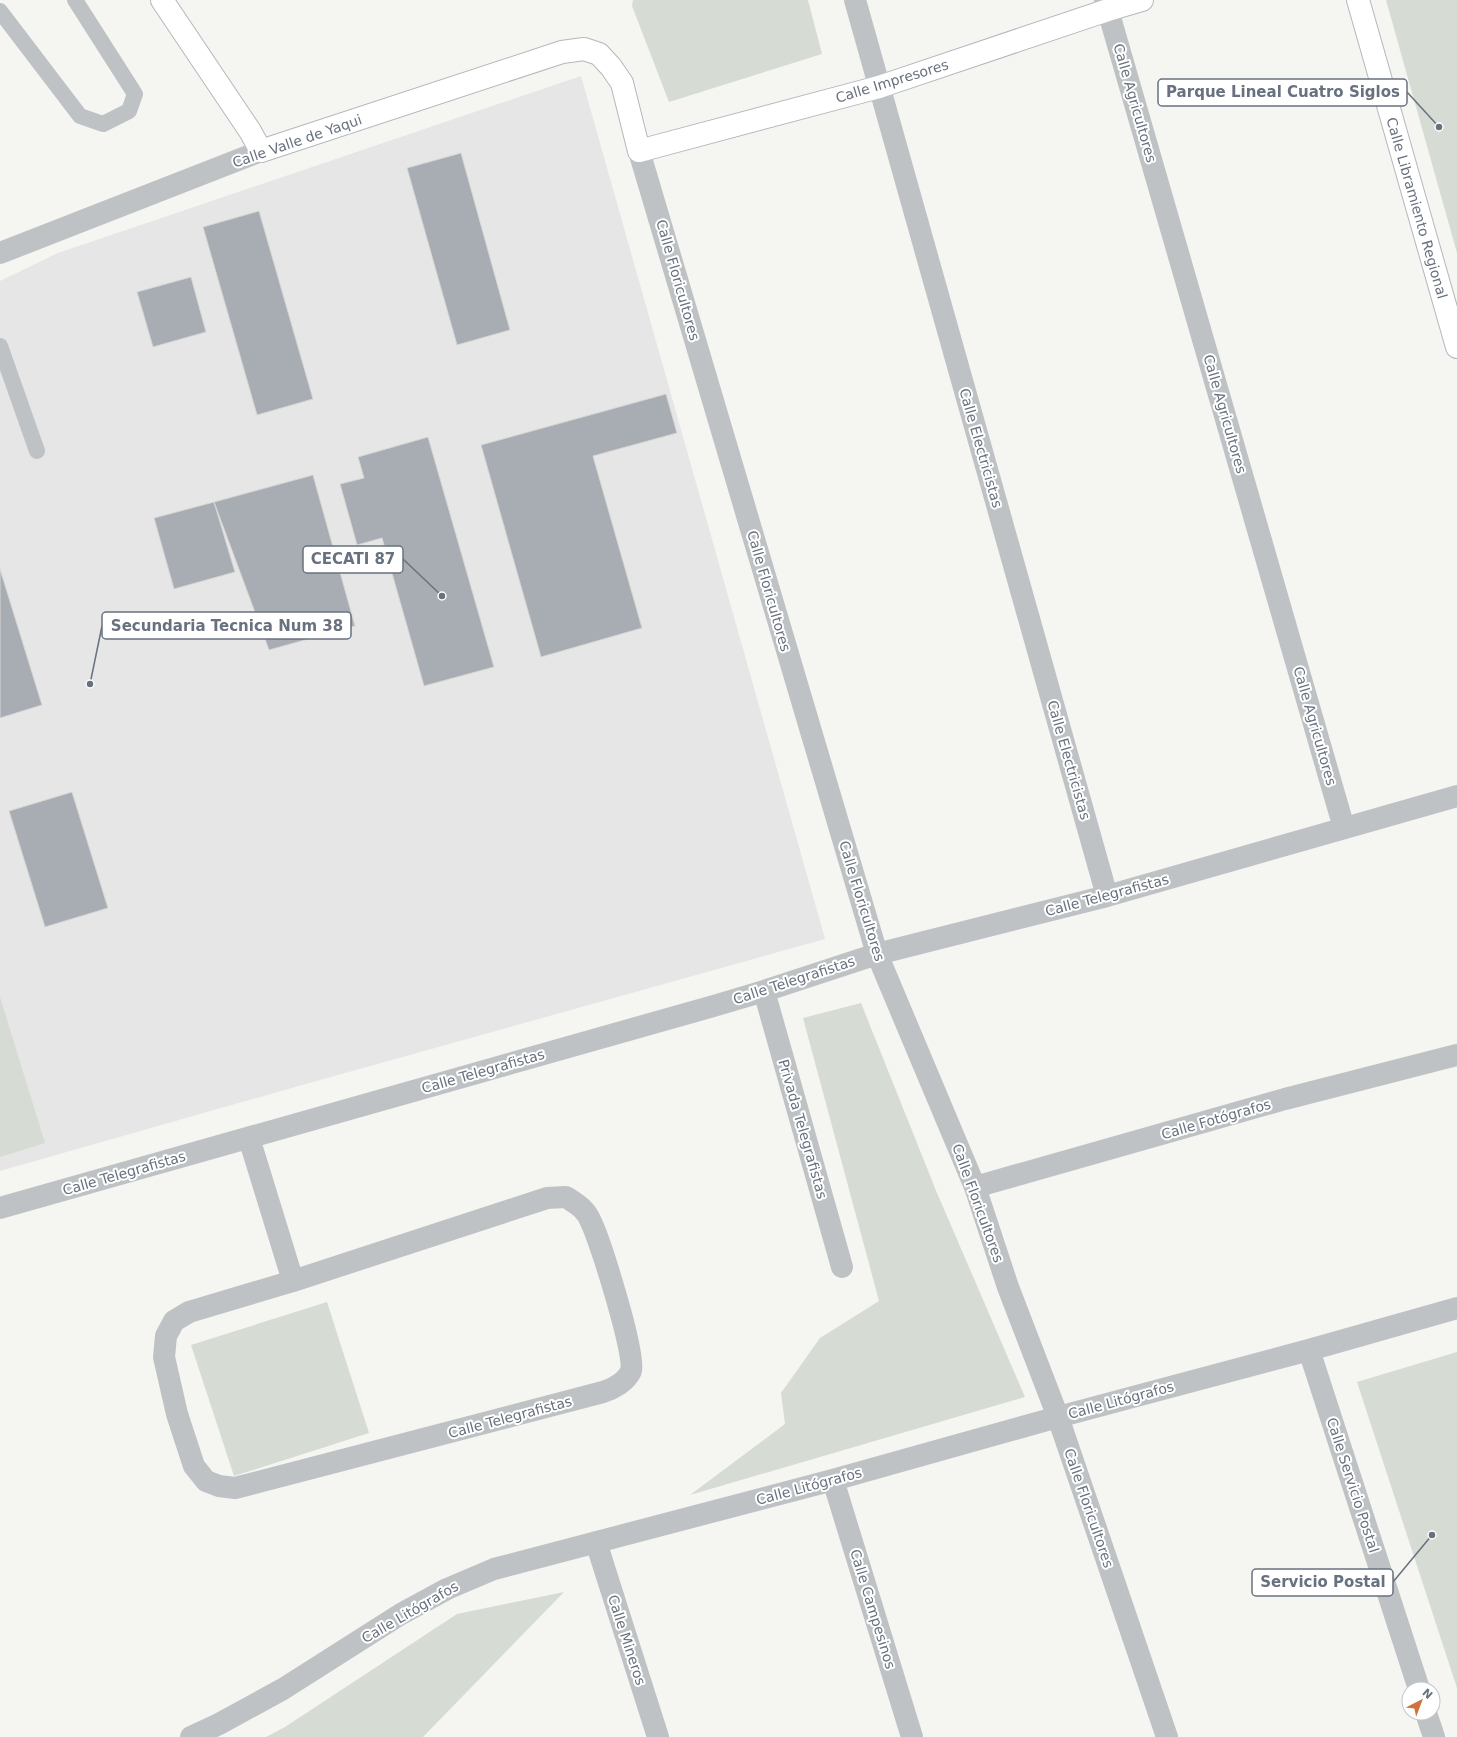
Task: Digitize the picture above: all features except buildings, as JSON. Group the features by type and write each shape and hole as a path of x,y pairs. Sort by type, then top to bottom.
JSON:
{"street":[{"path":"162,0 250,131 261,151"},
{"name":"Calle Electricistas","path":"855,0 1107,896"},
{"name":"Calle Impresores","path":"640,151 880,87 1107,5 1142,0"},
{"name":"Calle Libramiento Regional","path":"1358,0 1457,347"},
{"name":"Calle Agricultores","path":"1107,5 1344,828"},
{"name":"Calle Valle de Yaqui","path":"0,253 261,151 562,52 584,49 599,54"},
{"name":"Calle Floricultores","path":"599,54 611,67 622,83 640,151 877,954 975,1186 1008,1287 1058,1417 1167,1737"},
{"name":"Calle Telegrafistas","path":"0,1208 764,991 877,954 1107,896 1457,796"},
{"name":"Privada Telegrafistas","path":"764,991 842,1267"},
{"name":"Calle Fotógrafos","path":"975,1186 1286,1100 1457,1055"},
{"path":"249,1138 293,1281"},
{"name":"Calle Telegrafistas","path":"566,1197 581,1206 591,1221 612,1282 632,1357 631,1370 624,1381 612,1389 603,1392 236,1488 219,1486 206,1481 194,1466 177,1414 164,1357 166,1336 174,1321 189,1312 293,1281 547,1198 566,1197"},
{"name":"Calle Litógrafos","path":"191,1737 283,1690 401,1614 447,1589 494,1569 834,1480 1457,1308"},
{"name":"Calle Servicio Postal","path":"1309,1350 1416,1681"},
{"name":"Calle Campesinos","path":"834,1480 912,1737"},
{"name":"Calle Mineros","path":"596,1542 658,1737"},
{"path":"1429,1721 1434,1737"}],"lane":[{"path":"0,11 80,116 103,124 129,111 135,94 75,0"},
{"path":"0,346 37,451"}],"shaded area":[{"path":"633,0 808,0 822,54 669,102 632,6"},
{"path":"1386,0 1457,0 1457,253"},
{"path":"581,76 825,939 0,1171 0,281 58,253"},
{"path":"0,997 45,1143 0,1157"},
{"path":"861,1003 937,1193 1025,1397 690,1495 785,1424 781,1393 820,1338 879,1301 803,1018"},
{"path":"327,1302 369,1433 234,1476 191,1345"},
{"path":"1457,1352 1457,1688 1357,1382"},
{"path":"564,1592 423,1737 266,1737 285,1727 457,1614"}],"place":[{"name":"Parque Lineal Cuatro Siglos","path":"1439,127"},
{"name":"CECATI 87","path":"442,596"},
{"name":"Secundaria Tecnica Num 38","path":"90,684"},
{"name":"Servicio Postal","path":"1432,1535"}]}
